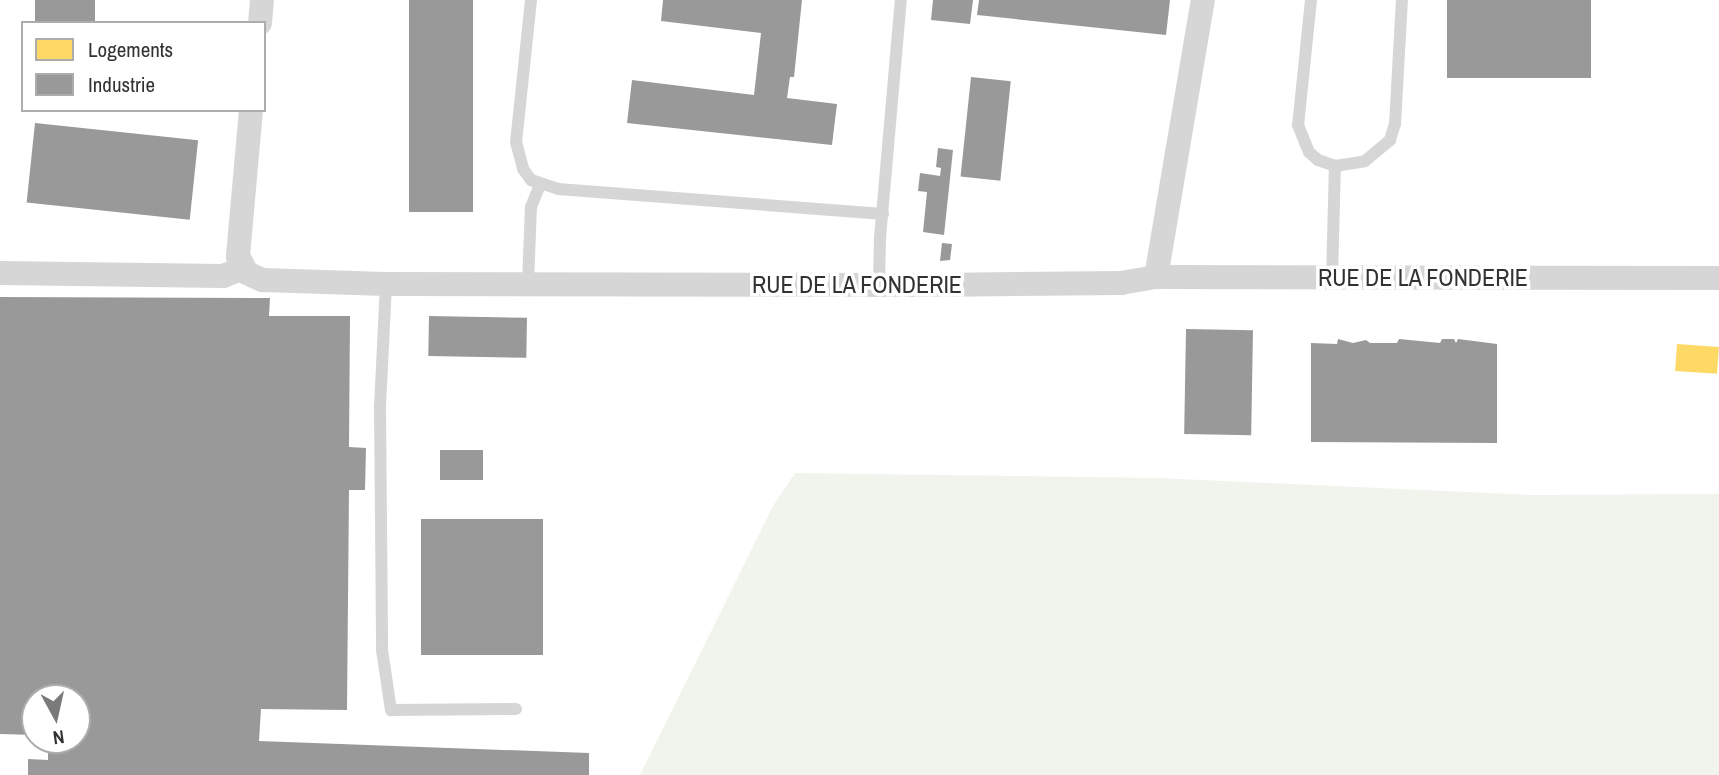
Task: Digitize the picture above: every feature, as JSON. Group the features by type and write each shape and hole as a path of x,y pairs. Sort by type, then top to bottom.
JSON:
{"street":[{"path":"260,21 262,0"},
{"path":"1156,277 1203,0"},
{"path":"0,273 223,276 243,268 238,256 251,112"},
{"name":"RUE DE LA FONDERIE","path":"243,268 262,280 386,284 1121,283 1156,277 1719,278"}],"lane":[{"path":"531,0 516,142 523,169 531,180 540,185 883,214"},
{"path":"879,285 901,0"},
{"path":"1311,0 1298,125 1309,152 1318,160 1335,166 1365,161 1390,141 1395,124 1402,0"},
{"path":"1332,278 1335,166"},
{"path":"528,284 531,207 540,185"},
{"path":"386,284 380,407 382,650 391,710 516,709"}],"shaded area":[{"path":"795,473 1158,478 1533,495 1719,494 1719,775 640,775 773,506"}],"building: Logements":[{"path":"1677,344 1719,347 1717,374 1675,371"}],"building: Industrie":[{"path":"35,0 95,0 95,21 35,21"},
{"path":"409,0 473,0 473,212 409,212"},
{"path":"663,0 802,0 794,77 790,77 787,98 837,104 832,145 627,123 632,80 754,95 761,33 661,21"},
{"path":"933,0 973,0 970,24 931,20"},
{"path":"979,0 1170,0 1166,35 977,15"},
{"path":"1447,0 1591,0 1591,78 1447,78"},
{"path":"971,77 1011,81 1000,181 961,176"},
{"path":"35,123 198,140 190,220 27,203"},
{"path":"938,148 953,150 944,235 923,232 927,192 918,191 920,173 940,176 941,168 936,167"},
{"path":"942,243 952,244 950,260 940,261"},
{"path":"0,297 270,298 269,316 350,316 349,447 366,448 365,490 349,490 347,710 261,709 259,741 589,753 589,775 28,775 28,759 48,760 48,754 91,754 91,684 21,684 21,735 0,734"},
{"path":"429,316 527,318 526,358 428,356"},
{"path":"1186,329 1253,330 1251,435 1184,434"},
{"path":"1338,339 1353,343 1366,340 1370,343 1397,343 1399,339 1440,343 1442,339 1454,339 1456,343 1458,339 1497,344 1497,443 1311,442 1311,343 1337,344"},
{"path":"440,450 483,450 483,480 440,480"},
{"path":"421,519 543,519 543,655 421,655"}]}
